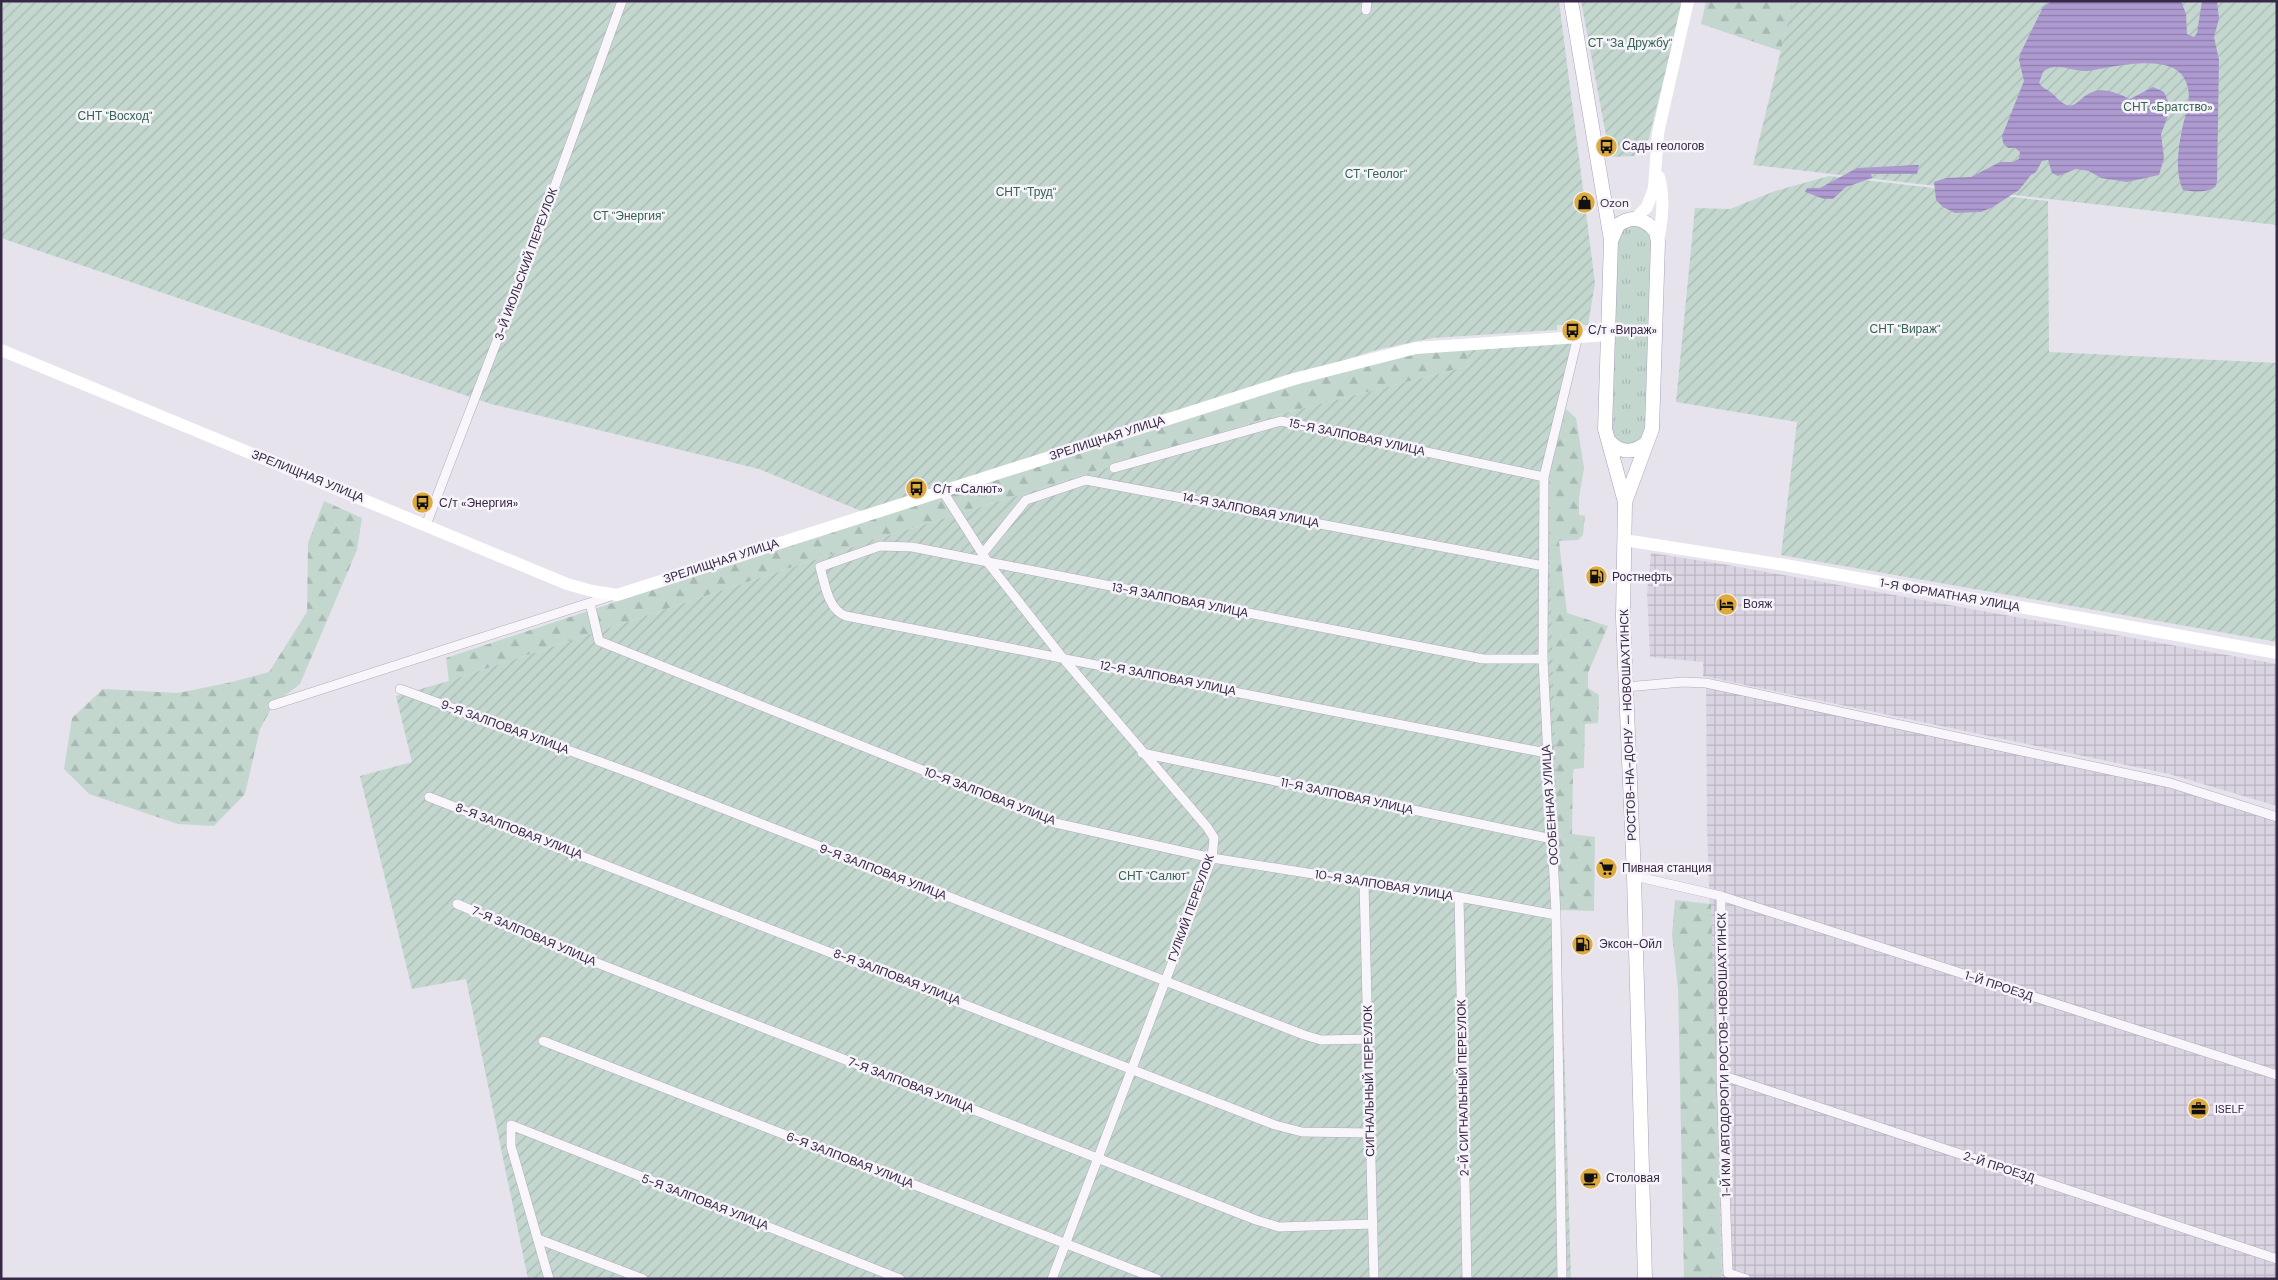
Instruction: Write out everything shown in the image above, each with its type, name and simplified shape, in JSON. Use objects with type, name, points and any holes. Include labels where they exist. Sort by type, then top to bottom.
[{"type":"main road","points":[[1570,1],[1605,196],[1611,241],[1604,429],[1625,502]]},
{"type":"main road","points":[[1605,196],[1616,209],[1632,219],[1651,225],[1656,232],[1658,242],[1652,429],[1625,502]]},
{"type":"main road","points":[[1611,241],[1615,229],[1623,222],[1632,219]]},
{"type":"main road","points":[[1608,440],[1623,451],[1634,451],[1646,444]]},
{"type":"main road","name":"РОСТОВ-НА-ДОНУ — НОВОШАХТИНСК","points":[[1625,502],[1623,617],[1634,876],[1645,1279]]},
{"type":"street","name":"3-Й ИЮЛЬСКИЙ ПЕРЕУЛОК","points":[[426,525],[528,263],[622,1]]},
{"type":"street","points":[[1632,219],[1651,199],[1658,133],[1688,1]]},
{"type":"street","points":[[1655,163],[1662,189],[1662,220],[1658,242]]},
{"type":"street","name":"ЗРЕЛИЩНАЯ УЛИЦА","points":[[273,705],[1294,379],[1416,348],[1608,335]]},
{"type":"street","name":"ОСОБЕННАЯ УЛИЦА","points":[[1562,1279],[1556,915],[1546,753],[1543,659],[1544,477],[1578,336]]},
{"type":"street","name":"ЗРЕЛИЩНАЯ УЛИЦА","points":[[1,350],[567,584],[592,592],[617,595]]},
{"type":"street","name":"15-Я ЗАЛПОВАЯ УЛИЦА","points":[[1114,468],[1281,421],[1544,477]]},
{"type":"street","name":"14-Я ЗАЛПОВАЯ УЛИЦА","points":[[984,552],[1026,500],[1086,480],[1544,566]]},
{"type":"street","name":"ГУЛКИЙ ПЕРЕУЛОК","points":[[942,490],[984,552],[989,564],[1062,657],[1141,753],[1207,827],[1214,838],[1212,858],[1052,1279]]},
{"type":"street","name":"1-Я ФОРМАТНАЯ УЛИЦА","points":[[1624,540],[1785,565],[2277,653]]},
{"type":"street","name":"13-Я ЗАЛПОВАЯ УЛИЦА","points":[[820,567],[880,546],[912,547],[989,564],[1484,659],[1543,659]]},
{"type":"street","name":"12-Я ЗАЛПОВАЯ УЛИЦА","points":[[820,567],[833,606],[838,613],[1546,753]]},
{"type":"street","name":"10-Я ЗАЛПОВАЯ УЛИЦА","points":[[590,603],[599,641],[1055,823],[1212,858],[1459,897],[1556,915]]},
{"type":"street","points":[[1626,687],[1683,682],[1706,683],[2170,783],[2277,817]]},
{"type":"street","name":"9-Я ЗАЛПОВАЯ УЛИЦА","points":[[400,689],[638,776],[1164,981],[1321,1040],[1368,1039]]},
{"type":"street","name":"11-Я ЗАЛПОВАЯ УЛИЦА","points":[[1141,753],[1552,839]]},
{"type":"street","name":"8-Я ЗАЛПОВАЯ УЛИЦА","points":[[429,797],[1132,1068],[1274,1125],[1302,1132],[1370,1133]]},
{"type":"street","name":"1-Й КМ АВТОДОРОГИ РОСТОВ-НОВОШАХТИНСК","points":[[1634,876],[1721,896],[1721,1075],[1728,1273],[1746,1279]]},
{"type":"street","name":"СИГНАЛЬНЫЙ ПЕРЕУЛОК","points":[[1364,883],[1374,1279]]},
{"type":"street","name":"1-Й ПРОЕЗД","points":[[1721,896],[2277,1075]]},
{"type":"street","name":"2-Й СИГНАЛЬНЫЙ ПЕРЕУЛОК","points":[[1459,897],[1467,1279]]},
{"type":"street","name":"7-Я ЗАЛПОВАЯ УЛИЦА","points":[[457,904],[574,954],[1098,1158],[1279,1226],[1373,1224]]},
{"type":"street","name":"6-Я ЗАЛПОВАЯ УЛИЦА","points":[[543,1041],[1157,1279]]},
{"type":"street","name":"2-Й ПРОЕЗД","points":[[1721,1075],[2277,1259]]},
{"type":"street","name":"5-Я ЗАЛПОВАЯ УЛИЦА","points":[[538,1239],[511,1146],[511,1126],[900,1279]]},
{"type":"street","points":[[538,1239],[549,1279]]},
{"type":"street","points":[[538,1239],[642,1279]]},
{"type":"shaded area","points":[[2052,1],[2181,1],[2186,14],[2187,34],[2194,37],[2197,33],[2202,1],[2217,1],[2219,19],[2214,37],[2219,60],[2217,182],[2215,187],[2204,191],[2183,190],[2180,183],[2178,152],[2189,94],[2186,82],[2179,72],[2169,66],[2141,63],[2087,71],[2053,67],[2043,72],[2039,83],[2067,105],[2076,104],[2089,93],[2096,91],[2110,91],[2130,99],[2153,87],[2164,92],[2171,108],[2161,134],[2164,158],[2159,175],[2127,182],[2101,178],[2089,171],[2076,169],[2058,176],[2052,173],[2048,160],[2042,161],[2036,172],[2031,175],[2019,190],[1993,207],[1981,212],[1955,213],[1943,207],[1936,200],[1934,182],[1946,178],[1971,177],[2000,162],[2013,162],[2019,159],[2020,152],[2015,148],[2008,148],[2003,143],[2002,136],[2024,81],[2019,60],[2020,54],[2043,7]]},
{"type":"shaded area","points":[[1919,165],[1917,174],[1871,174],[1872,178],[1846,187],[1833,199],[1824,199],[1805,192],[1807,188],[1820,188],[1857,168]]},
{"type":"shaded area","points":[[1651,553],[1722,564],[2277,664],[2277,806],[2169,774],[1703,676],[1703,662],[1650,657],[1647,592]]},
{"type":"shaded area","points":[[1706,685],[2181,790],[2277,820],[2277,1279],[1722,1279],[1707,827]]},
{"type":"green space","points":[[1,1],[1559,1],[1595,283],[1588,325],[1557,325],[1557,330],[1432,338],[1376,350],[1083,445],[861,511],[759,469],[491,404],[1,238]]},
{"type":"green space","name":"СТ \"За Дружбу\"","points":[[1581,1],[1683,1],[1649,138],[1635,156],[1610,157]]},
{"type":"green space","points":[[1706,1],[1793,1],[1781,51],[1701,24]]},
{"type":"green space","name":"СНТ «Братство»","points":[[1793,1],[2277,1],[2277,225],[1753,165]]},
{"type":"green space","name":"СНТ \"Вираж\"","points":[[1829,176],[2048,201],[2049,352],[2277,363],[2277,642],[1781,555],[1797,422],[1676,402],[1695,208],[1730,209],[1775,191]]},
{"type":"green space","points":[[1637,225],[1649,233],[1652,240],[1646,429],[1637,442],[1622,445],[1611,433],[1617,240],[1625,227]]},
{"type":"green space","name":"СНТ \"Салют\"","points":[[1579,340],[1547,474],[1571,1279],[528,1279],[466,979],[412,989],[360,776],[412,762],[396,696],[449,681],[871,541],[1277,415],[1469,366],[1467,345]]},
{"type":"green space","points":[[1467,345],[1469,366],[1277,415],[871,541],[449,681],[446,658],[869,518],[1274,391],[1430,349]]},
{"type":"green space","points":[[1566,409],[1576,418],[1584,468],[1579,498],[1579,515],[1585,516],[1583,535],[1578,540],[1559,541],[1567,613],[1608,626],[1588,673],[1588,688],[1599,695],[1598,723],[1585,724],[1584,768],[1574,769],[1573,773],[1572,834],[1595,837],[1594,911],[1559,910],[1547,477],[1558,428]]},
{"type":"green space","points":[[324,501],[362,518],[357,550],[300,684],[273,705],[260,729],[245,794],[214,826],[178,824],[89,794],[64,769],[72,718],[103,689],[178,693],[269,672],[307,612],[308,543]]},
{"type":"green space","points":[[1675,900],[1711,904],[1722,1279],[1684,1279],[1678,989],[1672,935]]},
{"type":"place","name":"Сады геологов","points":[[1606,146]]},
{"type":"place","name":"Ozon","points":[[1584,203]]},
{"type":"place","name":"С/т «Вираж»","points":[[1572,330]]},
{"type":"place","name":"С/т «Салют»","points":[[917,489]]},
{"type":"place","name":"С/т «Энергия»","points":[[423,503]]},
{"type":"place","name":"Ростнефть","points":[[1596,577]]},
{"type":"place","name":"Вояж","points":[[1727,604]]},
{"type":"place","name":"Пивная станция","points":[[1606,868]]},
{"type":"place","name":"Эксон-Ойл","points":[[1583,944]]},
{"type":"place","name":"ISELF","points":[[2199,1109]]},
{"type":"place","name":"Столовая","points":[[1590,1178]]},
{"type":"park label","name":"СНТ \"Восход\"","points":[[115,116]]},
{"type":"park label","name":"СТ \"Геолог\"","points":[[1376,174]]},
{"type":"park label","name":"СНТ \"Труд\"","points":[[1026,192]]},
{"type":"park label","name":"СТ \"Энергия\"","points":[[629,216]]}]
